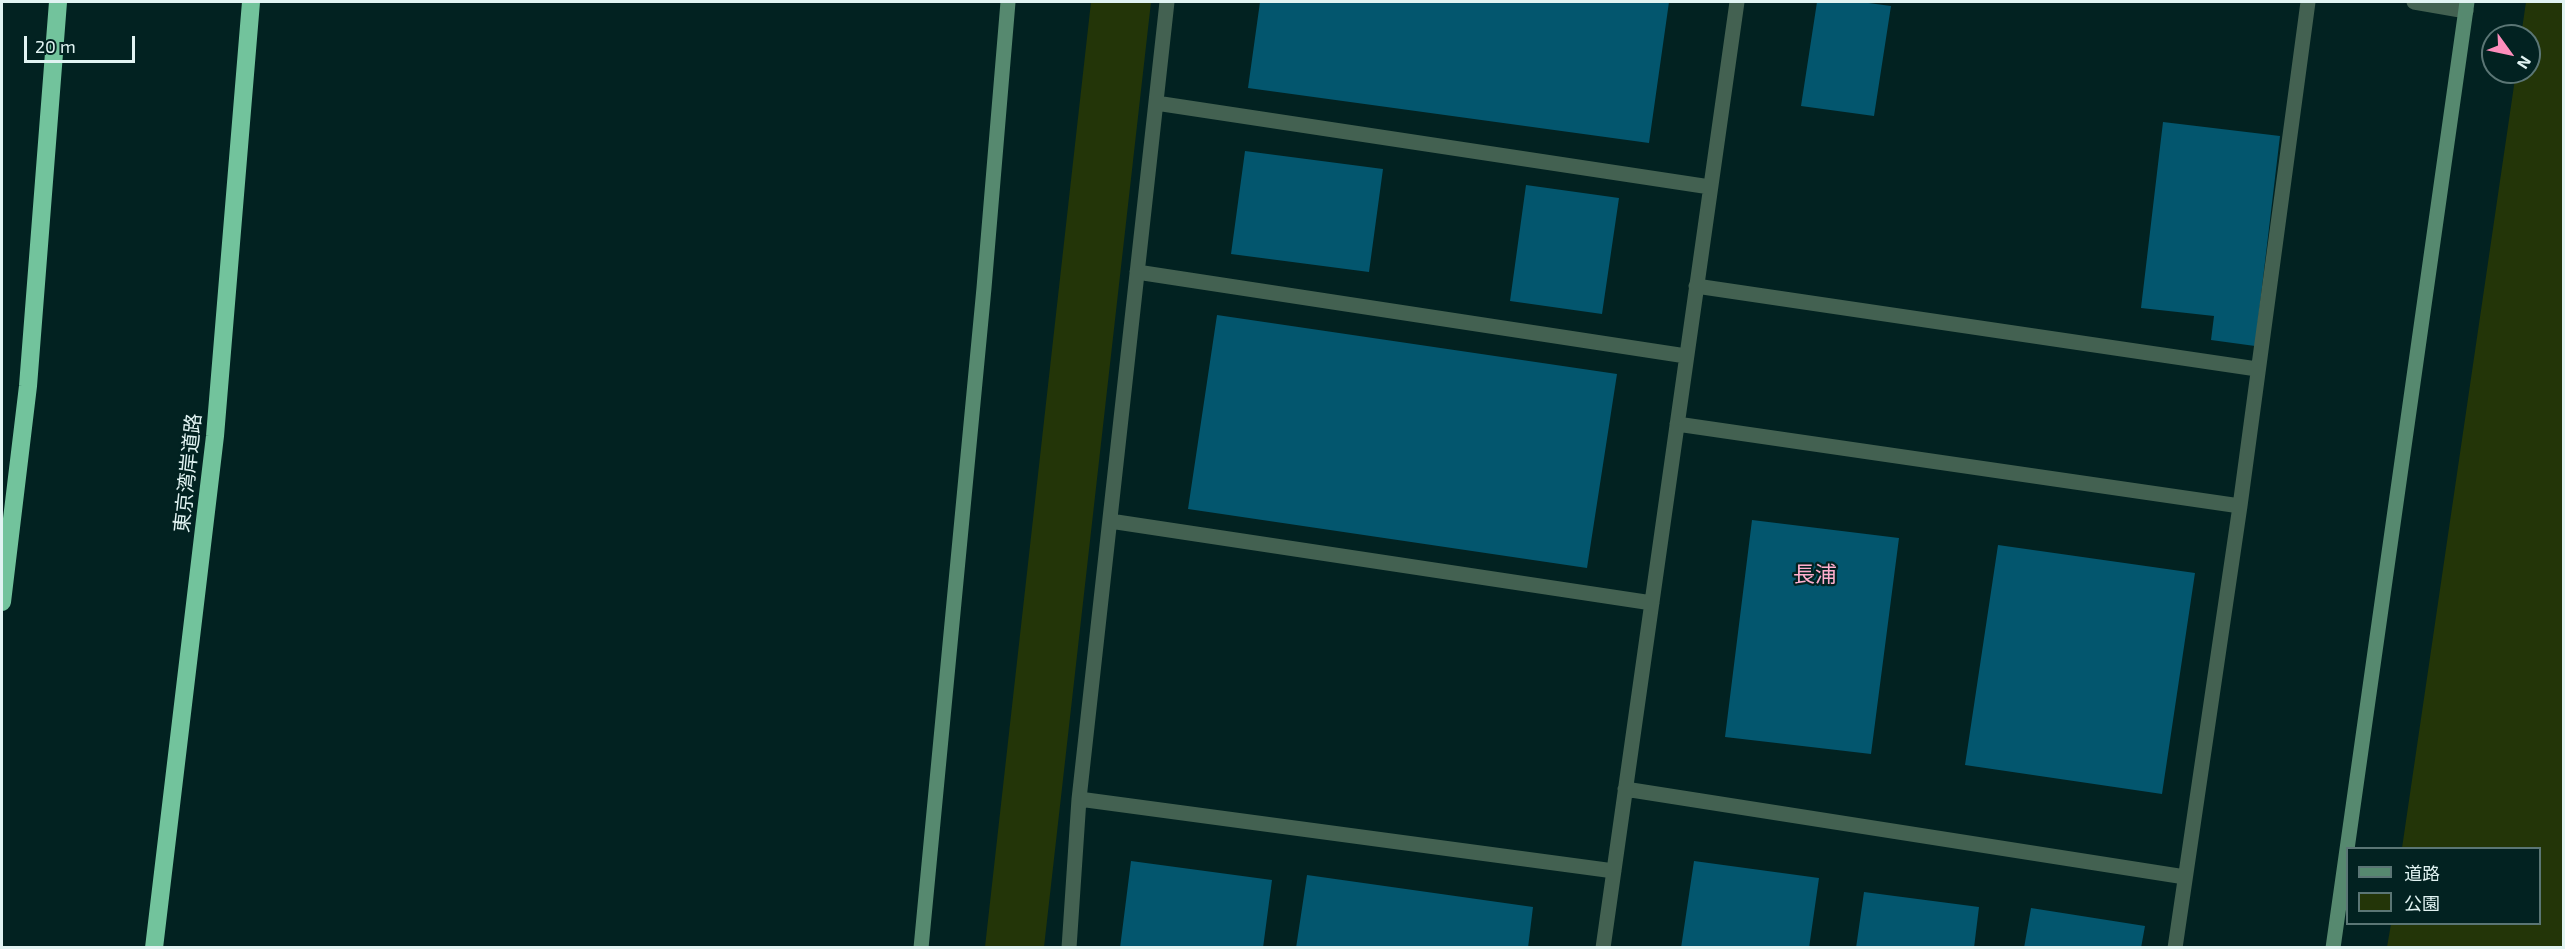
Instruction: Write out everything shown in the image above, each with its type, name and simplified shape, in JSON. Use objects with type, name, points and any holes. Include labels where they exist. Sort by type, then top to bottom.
[{"type":"highway","points":[[2,602],[28,386],[58,2]]},
{"type":"highway","name":"東京湾岸道路","points":[[154,948],[216,436],[251,2]]},
{"type":"street","points":[[921,948],[984,288],[1008,2]]},
{"type":"street","points":[[2347,847],[2467,6]]},
{"type":"street","points":[[2333,948],[2346,857]]},
{"type":"lane","points":[[1069,948],[1079,799],[1167,2]]},
{"type":"lane","points":[[1603,948],[1737,2]]},
{"type":"lane","points":[[2175,948],[2240,507],[2308,2]]},
{"type":"lane","points":[[2414,2],[2467,6]]},
{"type":"lane","points":[[1156,103],[1710,187]]},
{"type":"lane","points":[[1137,272],[1686,357]]},
{"type":"lane","points":[[1696,286],[2257,369]]},
{"type":"lane","points":[[1677,424],[2240,507]]},
{"type":"lane","points":[[1110,522],[1652,603]]},
{"type":"lane","points":[[1625,789],[2185,877]]},
{"type":"lane","points":[[1079,799],[1614,871]]},
{"type":"green space","points":[[1091,2],[1151,2],[1044,947],[985,947]]},
{"type":"green space","points":[[2526,2],[2564,2],[2563,947],[2387,947],[2391,925],[2541,925],[2541,847],[2402,847],[2514,84],[2541,84],[2541,24],[2523,24]]},
{"type":"building","points":[[1260,2],[1669,2],[1649,143],[1248,88]]},
{"type":"building","points":[[1817,2],[1861,2],[1891,6],[1874,116],[1801,106]]},
{"type":"building","points":[[2163,122],[2280,136],[2255,346],[2211,340],[2214,316],[2141,308]]},
{"type":"building","points":[[1245,151],[1383,169],[1369,272],[1231,254]]},
{"type":"building","points":[[1526,185],[1619,198],[1602,314],[1510,301]]},
{"type":"building","points":[[1217,315],[1617,374],[1587,568],[1188,509]]},
{"type":"building","points":[[1752,520],[1899,538],[1871,754],[1725,737]]},
{"type":"building","points":[[1998,545],[2195,573],[2162,794],[1965,765]]},
{"type":"building","points":[[1131,861],[1272,880],[1263,948],[1120,948]]},
{"type":"building","points":[[1694,861],[1819,878],[1809,948],[1681,948]]},
{"type":"building","points":[[1307,875],[1533,907],[1528,948],[1296,948]]},
{"type":"building","points":[[1864,892],[1979,907],[1974,948],[1856,948]]},
{"type":"building","points":[[2031,908],[2145,926],[2141,948],[2024,948]]},
{"type":"district","name":"長浦","points":[[1815,575]]}]
